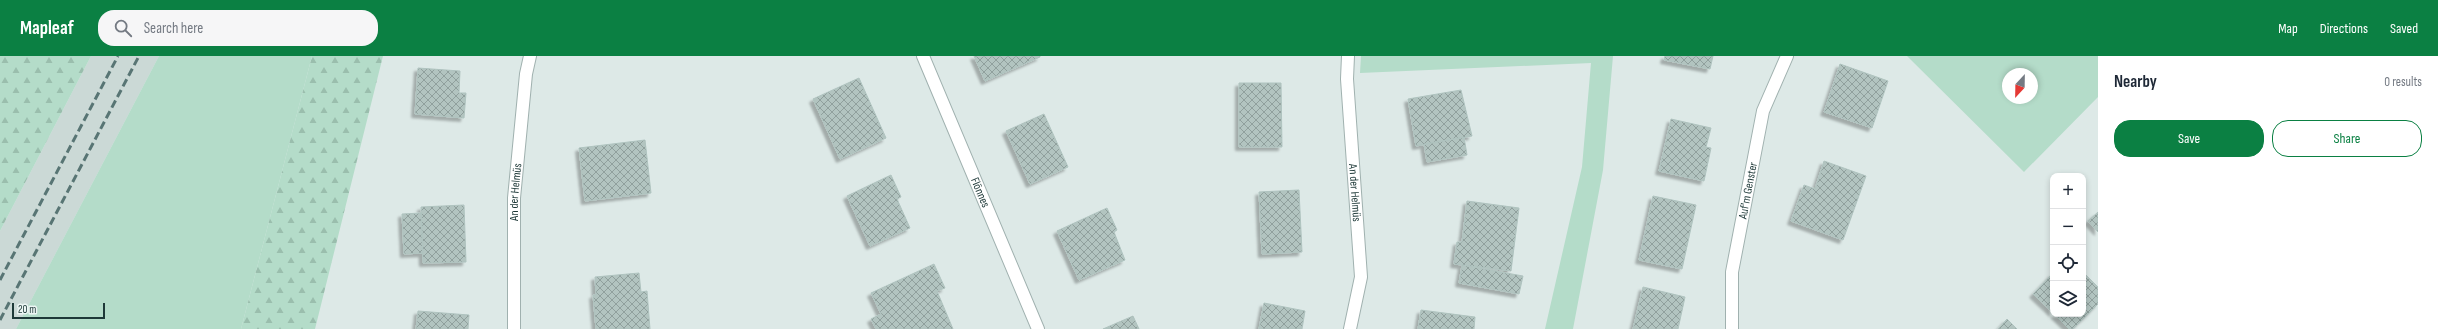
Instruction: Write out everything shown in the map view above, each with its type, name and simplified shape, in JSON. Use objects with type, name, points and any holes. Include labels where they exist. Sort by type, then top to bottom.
[{"type":"street","name":"An der Helmüs","points":[[514,329],[514,198],[526,74],[530,56]]},
{"type":"street","name":"Flönnes","points":[[923,56],[1038,329]]},
{"type":"street","name":"An der Helmüs","points":[[1348,56],[1347,79],[1362,277],[1350,329]]},
{"type":"street","name":"Auf'm Genster","points":[[1732,329],[1732,272],[1763,111],[1787,56]]},
{"type":"shaded area","points":[[91,56],[159,56],[16,329],[0,329],[0,231]]},
{"type":"green space","points":[[0,56],[91,56],[0,231]]},
{"type":"green space","points":[[159,56],[312,56],[241,329],[16,329]]},
{"type":"green space","points":[[312,56],[383,56],[315,329],[241,329]]},
{"type":"green space","points":[[1361,56],[1613,56],[1603,170],[1573,329],[1545,329],[1582,167],[1591,63],[1360,73]]},
{"type":"green space","points":[[1907,56],[2098,56],[2098,97],[2024,172]]},
{"type":"building","points":[[974,56],[1040,56],[1040,57],[985,81]]},
{"type":"building","points":[[1665,56],[1713,56],[1710,69],[1664,60]]},
{"type":"building","points":[[1840,64],[1888,81],[1872,128],[1824,112]]},
{"type":"building","points":[[418,68],[460,71],[459,93],[466,93],[464,118],[415,114]]},
{"type":"building","points":[[859,78],[886,138],[840,159],[813,99]]},
{"type":"building","points":[[1239,83],[1281,83],[1282,147],[1239,147]]},
{"type":"building","points":[[1461,90],[1472,136],[1416,146],[1408,99]]},
{"type":"building","points":[[1044,114],[1068,167],[1030,184],[1006,131]]},
{"type":"building","points":[[1671,119],[1711,128],[1706,147],[1711,148],[1704,181],[1659,171]]},
{"type":"building","points":[[1464,137],[1467,155],[1427,162],[1424,144]]},
{"type":"building","points":[[645,140],[651,193],[585,201],[579,148]]},
{"type":"building","points":[[1824,161],[1866,176],[1843,240],[1791,221],[1804,185],[1815,189]]},
{"type":"building","points":[[891,175],[901,197],[897,199],[910,228],[870,246],[847,196]]},
{"type":"building","points":[[1299,190],[1302,252],[1262,254],[1259,192]]},
{"type":"building","points":[[1653,196],[1696,205],[1682,269],[1639,260]]},
{"type":"building","points":[[1467,201],[1519,208],[1511,271],[1454,264],[1457,242],[1462,242]]},
{"type":"building","points":[[464,205],[466,262],[423,263],[421,207]]},
{"type":"building","points":[[1107,208],[1117,230],[1114,232],[1125,260],[1079,280],[1057,231]]},
{"type":"building","points":[[2098,212],[2098,232],[2088,221]]},
{"type":"building","points":[[421,213],[423,253],[404,254],[402,214]]},
{"type":"building","points":[[934,264],[945,288],[937,291],[953,329],[876,329],[871,319],[881,314],[871,293]]},
{"type":"building","points":[[1462,265],[1523,276],[1519,294],[1459,283]]},
{"type":"building","points":[[639,273],[641,292],[647,291],[650,329],[596,329],[593,295],[596,295],[595,277]]},
{"type":"building","points":[[2086,275],[2098,287],[2098,304],[2086,316]]},
{"type":"building","points":[[2050,276],[2050,310],[2033,294]]},
{"type":"building","points":[[1643,287],[1685,297],[1678,329],[1633,329]]},
{"type":"building","points":[[1264,303],[1305,311],[1302,329],[1259,329]]},
{"type":"building","points":[[1421,310],[1475,317],[1474,329],[1418,329]]},
{"type":"building","points":[[418,311],[469,315],[468,329],[416,329]]},
{"type":"building","points":[[1133,316],[1139,329],[1103,329]]},
{"type":"building","points":[[2057,317],[2085,317],[2073,329],[2069,329]]},
{"type":"building","points":[[2007,319],[2017,329],[1998,329]]},
{"type":"railway","points":[[0,280],[118,56]]},
{"type":"railway","points":[[0,320],[139,56]]}]
